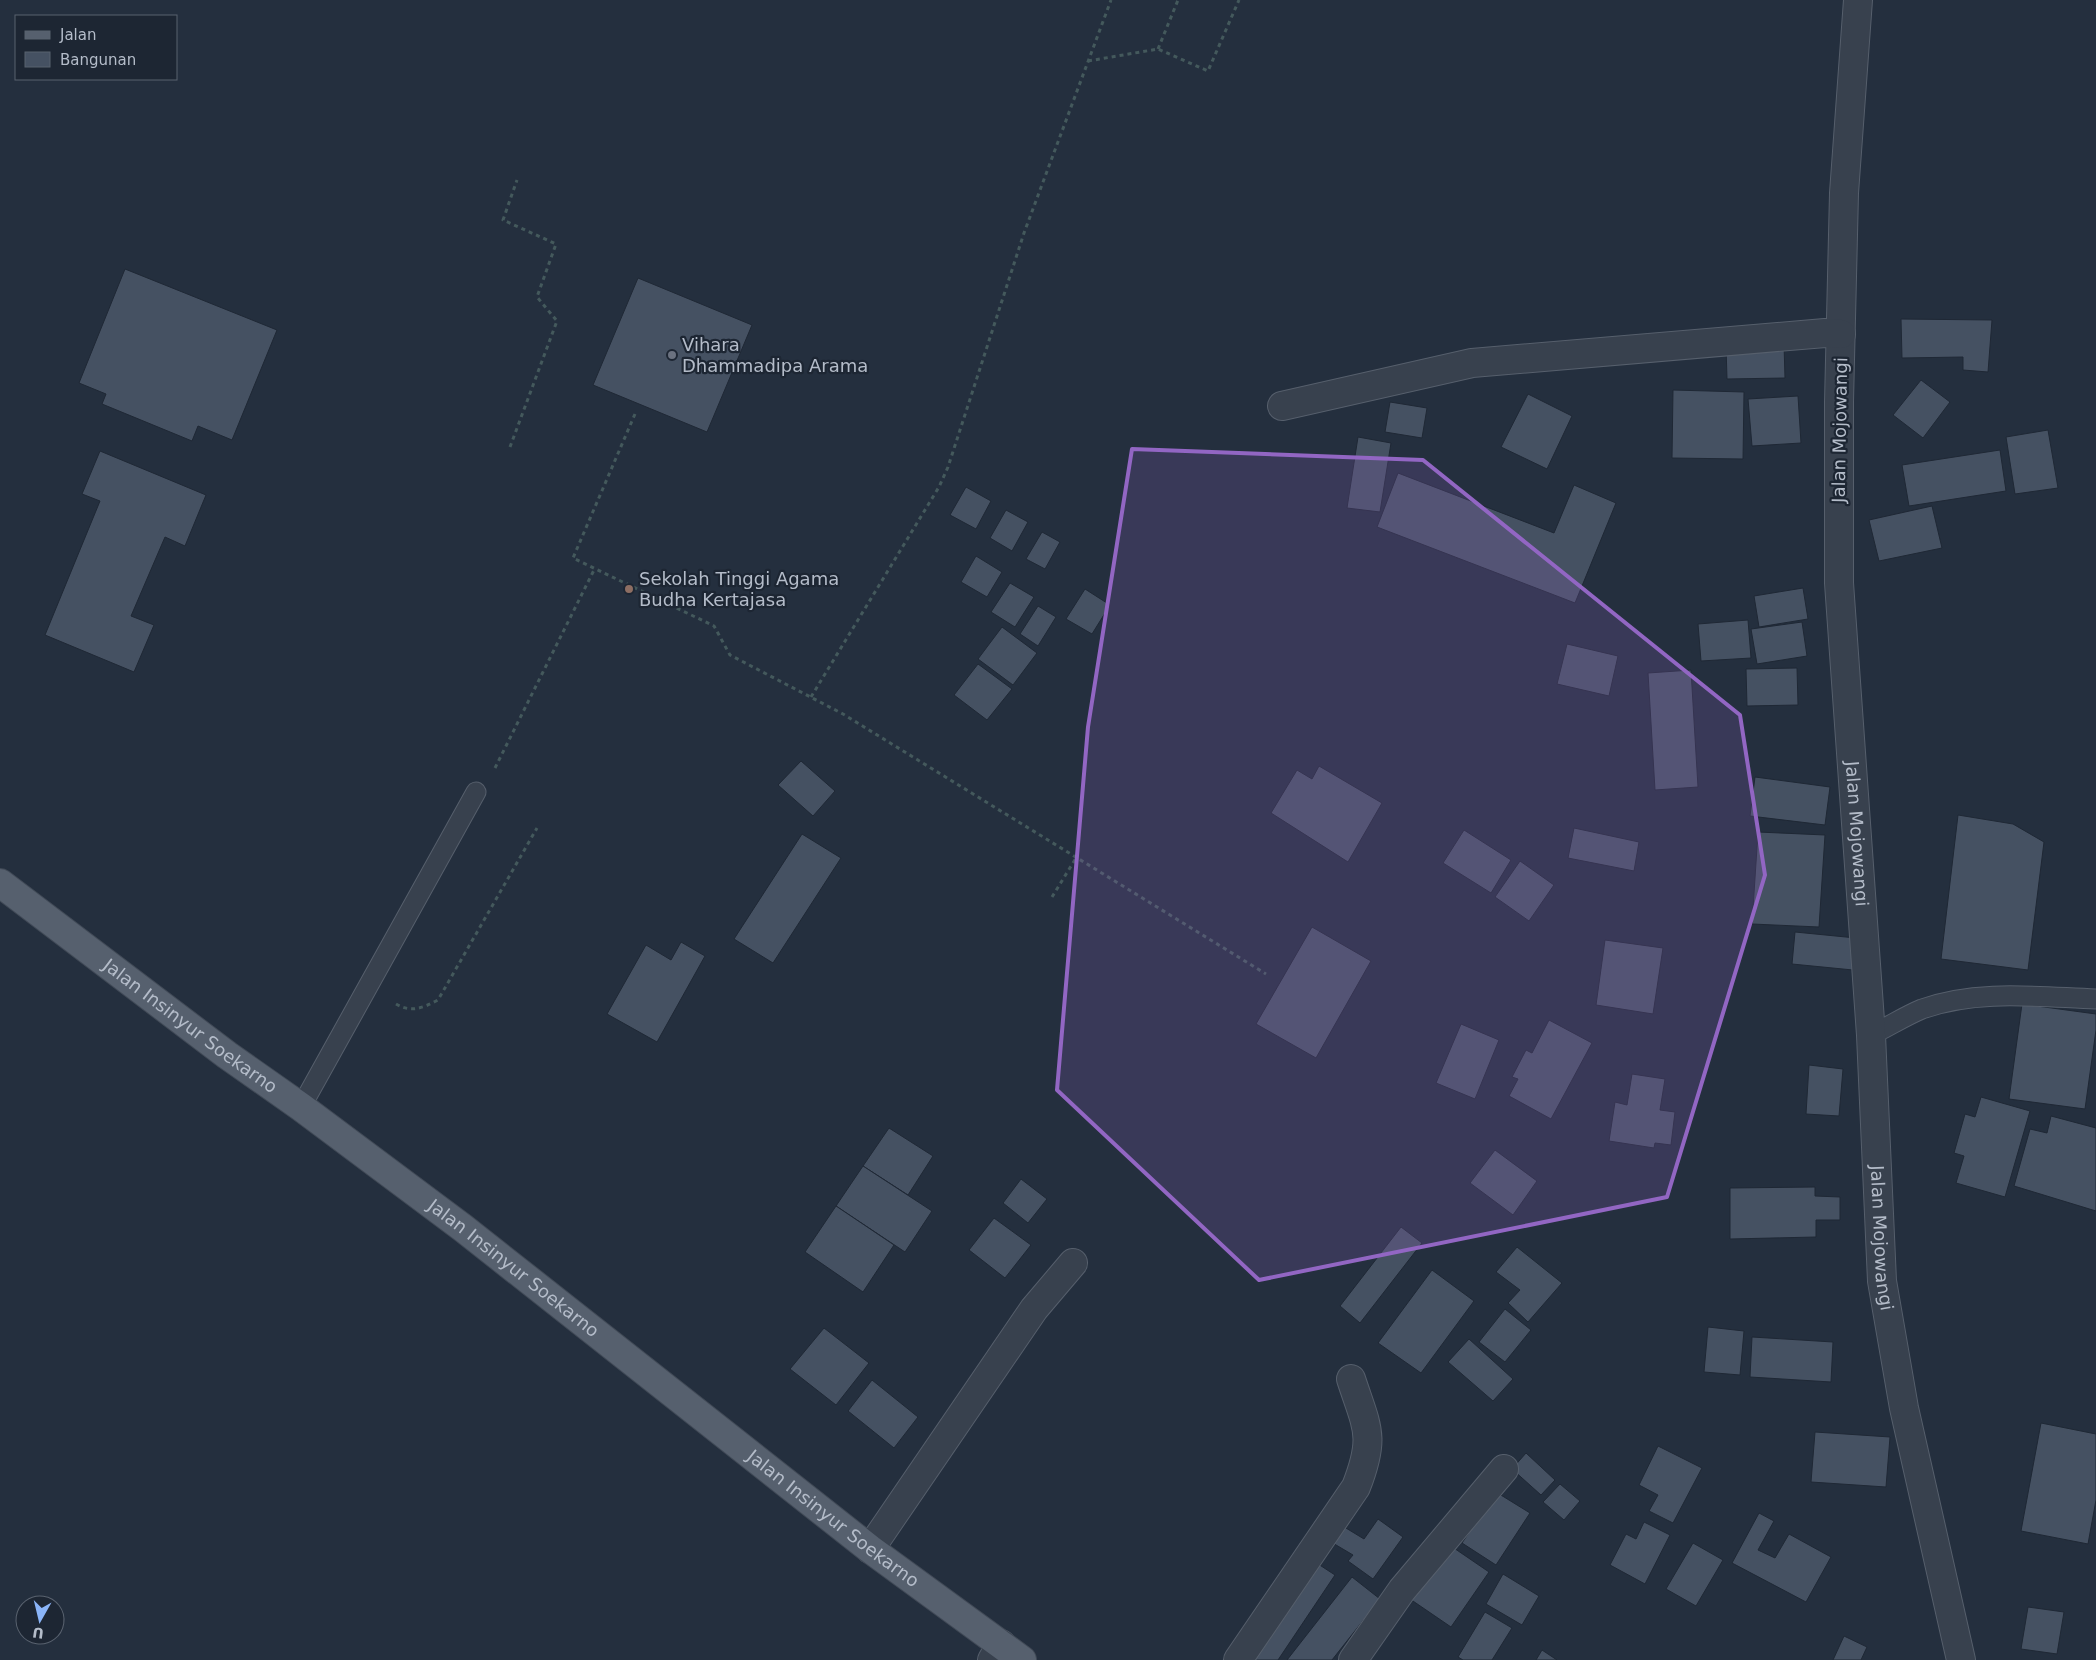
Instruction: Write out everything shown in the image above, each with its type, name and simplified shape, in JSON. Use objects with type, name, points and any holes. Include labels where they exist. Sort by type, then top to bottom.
[{"type":"main road","name":"Jalan Insinyur Soekarno","points":[[0,883],[227,1055],[301,1107],[463,1228],[1005,1655]]},
{"type":"street","name":"Jalan Mojowangi","points":[[1858,0],[1844,193],[1839,583],[1871,1036],[1882,1281],[1904,1408],[1961,1660]]},
{"type":"street","points":[[1282,406],[1472,363],[1825,333],[1841,334]]},
{"type":"street","points":[[870,1549],[1034,1308],[1073,1263]]},
{"type":"street","points":[[1238,1660],[1356,1487],[1367,1459],[1369,1433],[1350,1379]]},
{"type":"street","points":[[1353,1660],[1402,1590],[1504,1469]]},
{"type":"lane","points":[[301,1107],[476,792]]},
{"type":"lane","points":[[1871,1036],[1922,1010],[1950,1002],[1990,996],[2096,999]]},
{"type":"path","points":[[811,697],[939,487],[948,467],[1024,233],[1111,0]]},
{"type":"path","points":[[1158,49],[1178,0]]},
{"type":"path","points":[[1088,62],[1158,49],[1208,71],[1239,0]]},
{"type":"path","points":[[510,447],[557,321],[537,298],[556,244],[503,220],[517,180]]},
{"type":"path","points":[[635,414],[573,558],[714,626],[730,655],[843,714],[1266,974]]},
{"type":"path","points":[[476,792],[493,771],[596,568]]},
{"type":"path","points":[[367,987],[402,1008],[420,1010],[438,1000],[537,828]]},
{"type":"path","points":[[1052,897],[1076,858]]},
{"type":"highlighted area","points":[[1132,449],[1423,460],[1740,715],[1765,875],[1667,1197],[1259,1280],[1057,1090],[1088,727]]},
{"type":"building","points":[[125,269],[277,330],[232,440],[198,426],[192,441],[102,404],[106,394],[79,383]]},
{"type":"building","name":"Vihara Dhammadipa Arama","points":[[638,278],[752,325],[707,432],[593,385]]},
{"type":"building","points":[[1901,319],[1992,320],[1988,372],[1963,370],[1963,357],[1902,358]]},
{"type":"building","points":[[1784,344],[1785,378],[1727,379],[1726,346]]},
{"type":"building","points":[[1921,380],[1950,402],[1923,438],[1893,415]]},
{"type":"building","points":[[1673,390],[1744,392],[1743,459],[1672,458]]},
{"type":"building","points":[[1528,394],[1572,416],[1547,469],[1501,447]]},
{"type":"building","points":[[1798,396],[1801,443],[1752,446],[1748,399]]},
{"type":"building","points":[[1390,402],[1427,408],[1422,438],[1385,432]]},
{"type":"building","points":[[2048,430],[2058,488],[2015,494],[2006,437]]},
{"type":"building","points":[[1358,437],[1391,443],[1380,512],[1347,508]]},
{"type":"building","points":[[2000,450],[2006,491],[1909,506],[1902,465]]},
{"type":"building","points":[[100,451],[206,495],[185,546],[165,537],[131,616],[154,625],[134,672],[45,635],[100,501],[82,494]]},
{"type":"building","points":[[1398,473],[1554,533],[1574,485],[1616,503],[1575,603],[1377,527]]},
{"type":"building","points":[[966,487],[991,501],[976,529],[950,515]]},
{"type":"building","points":[[1932,506],[1942,548],[1879,561],[1869,520]]},
{"type":"building","points":[[1006,510],[1028,522],[1012,551],[990,538]]},
{"type":"building","points":[[1042,532],[1060,542],[1045,569],[1026,559]]},
{"type":"building","points":[[976,556],[1002,572],[987,597],[961,582]]},
{"type":"building","points":[[1010,583],[1034,597],[1015,627],[991,612]]},
{"type":"building","points":[[1803,588],[1808,619],[1759,627],[1754,596]]},
{"type":"building","points":[[1085,589],[1110,605],[1092,634],[1066,619]]},
{"type":"building","points":[[1038,606],[1056,617],[1038,646],[1020,634]]},
{"type":"building","points":[[1748,620],[1751,658],[1701,661],[1698,624]]},
{"type":"building","points":[[1802,622],[1807,656],[1757,664],[1751,629]]},
{"type":"building","points":[[1002,627],[1037,653],[1013,685],[978,659]]},
{"type":"building","points":[[1567,644],[1618,656],[1609,696],[1557,684]]},
{"type":"building","points":[[978,664],[1012,689],[987,720],[954,695]]},
{"type":"building","points":[[1797,668],[1798,705],[1747,706],[1746,669]]},
{"type":"building","points":[[1691,670],[1698,787],[1655,790],[1648,673]]},
{"type":"building","points":[[801,761],[835,791],[813,816],[778,785]]},
{"type":"building","points":[[1319,766],[1382,803],[1348,862],[1271,813],[1297,770],[1312,779]]},
{"type":"building","points":[[1755,777],[1830,787],[1825,825],[1750,816]]},
{"type":"building","points":[[1958,815],[2013,824],[2044,842],[2028,970],[1941,959]]},
{"type":"building","points":[[1574,828],[1639,842],[1634,871],[1568,858]]},
{"type":"building","points":[[1464,830],[1511,860],[1491,893],[1443,863]]},
{"type":"building","points":[[1758,832],[1825,835],[1819,927],[1752,924]]},
{"type":"building","points":[[802,834],[841,858],[773,963],[734,939]]},
{"type":"building","points":[[1520,861],[1554,885],[1529,921],[1495,897]]},
{"type":"building","points":[[1312,927],[1371,961],[1316,1058],[1256,1024]]},
{"type":"building","points":[[1795,932],[1856,938],[1853,970],[1792,964]]},
{"type":"building","points":[[1605,940],[1663,948],[1653,1014],[1596,1005]]},
{"type":"building","points":[[681,942],[705,956],[657,1042],[607,1014],[646,945],[671,960]]},
{"type":"building","points":[[2022,1004],[2096,1014],[2096,1030],[2085,1109],[2009,1099]]},
{"type":"building","points":[[1549,1020],[1592,1043],[1551,1119],[1509,1096],[1518,1079],[1512,1077],[1526,1050],[1532,1053]]},
{"type":"building","points":[[1461,1024],[1499,1040],[1475,1099],[1436,1083]]},
{"type":"building","points":[[1809,1065],[1843,1069],[1839,1116],[1806,1114]]},
{"type":"building","points":[[1632,1074],[1665,1079],[1660,1110],[1675,1112],[1671,1145],[1655,1143],[1654,1148],[1609,1141],[1615,1102],[1627,1105]]},
{"type":"building","points":[[1981,1097],[2030,1111],[2005,1197],[1956,1183],[1964,1156],[1954,1153],[1965,1114],[1975,1117]]},
{"type":"building","points":[[2051,1116],[2096,1128],[2096,1211],[2014,1186],[2030,1129],[2047,1133]]},
{"type":"building","points":[[889,1128],[933,1156],[908,1195],[863,1166]]},
{"type":"building","points":[[1495,1150],[1537,1181],[1513,1215],[1470,1183]]},
{"type":"building","points":[[863,1166],[932,1211],[905,1252],[836,1206]]},
{"type":"building","points":[[1021,1179],[1047,1199],[1028,1223],[1003,1203]]},
{"type":"building","points":[[1815,1187],[1815,1196],[1840,1197],[1840,1220],[1816,1220],[1816,1237],[1730,1239],[1730,1188]]},
{"type":"building","points":[[836,1206],[894,1245],[863,1292],[805,1252]]},
{"type":"building","points":[[994,1218],[1031,1245],[1005,1278],[969,1250]]},
{"type":"building","points":[[1401,1227],[1422,1243],[1360,1323],[1340,1306]]},
{"type":"building","points":[[1517,1247],[1562,1283],[1528,1322],[1508,1303],[1520,1290],[1496,1272]]},
{"type":"building","points":[[1432,1270],[1474,1301],[1421,1373],[1378,1343]]},
{"type":"building","points":[[1505,1309],[1531,1330],[1505,1362],[1479,1342]]},
{"type":"building","points":[[1708,1327],[1744,1331],[1740,1375],[1704,1372]]},
{"type":"building","points":[[824,1328],[869,1363],[836,1405],[790,1369]]},
{"type":"building","points":[[1752,1337],[1833,1342],[1831,1382],[1750,1377]]},
{"type":"building","points":[[1469,1339],[1513,1379],[1493,1401],[1448,1362]]},
{"type":"building","points":[[872,1380],[918,1417],[894,1448],[848,1411]]},
{"type":"building","points":[[2041,1423],[2096,1434],[2096,1500],[2088,1544],[2021,1531]]},
{"type":"building","points":[[1815,1432],[1890,1437],[1886,1487],[1811,1482]]},
{"type":"building","points":[[1658,1446],[1702,1468],[1673,1523],[1649,1511],[1658,1495],[1639,1485]]},
{"type":"building","points":[[1526,1453],[1555,1480],[1541,1495],[1512,1469]]},
{"type":"building","points":[[1560,1484],[1580,1501],[1564,1520],[1543,1502]]},
{"type":"building","points":[[1496,1492],[1530,1513],[1496,1565],[1462,1543]]},
{"type":"building","points":[[1759,1513],[1774,1521],[1758,1550],[1775,1558],[1789,1534],[1831,1557],[1806,1602],[1732,1563]]},
{"type":"building","points":[[1378,1519],[1403,1537],[1373,1579],[1348,1561],[1353,1555],[1331,1542],[1341,1525],[1364,1539]]},
{"type":"building","points":[[1644,1522],[1670,1535],[1645,1584],[1610,1565],[1626,1534],[1636,1539]]},
{"type":"building","points":[[1693,1543],[1723,1560],[1696,1606],[1666,1589]]},
{"type":"building","points":[[1448,1544],[1489,1572],[1451,1627],[1410,1599]]},
{"type":"building","points":[[1312,1560],[1335,1575],[1278,1660],[1245,1660]]},
{"type":"building","points":[[1503,1574],[1539,1596],[1522,1625],[1486,1604]]},
{"type":"building","points":[[1352,1577],[1380,1599],[1332,1660],[1287,1660]]},
{"type":"building","points":[[2028,1607],[2064,1612],[2057,1654],[2021,1649]]},
{"type":"building","points":[[1485,1612],[1512,1628],[1492,1660],[1463,1660],[1458,1657]]},
{"type":"building","points":[[1844,1636],[1867,1647],[1861,1660],[1833,1660]]},
{"type":"building","points":[[1542,1650],[1557,1660],[1536,1660]]},
{"type":"place","name":"Vihara Dhammadipa Arama","points":[[672,355]]},
{"type":"place","name":"Sekolah Tinggi Agama Budha Kertajasa","points":[[629,589]]}]
